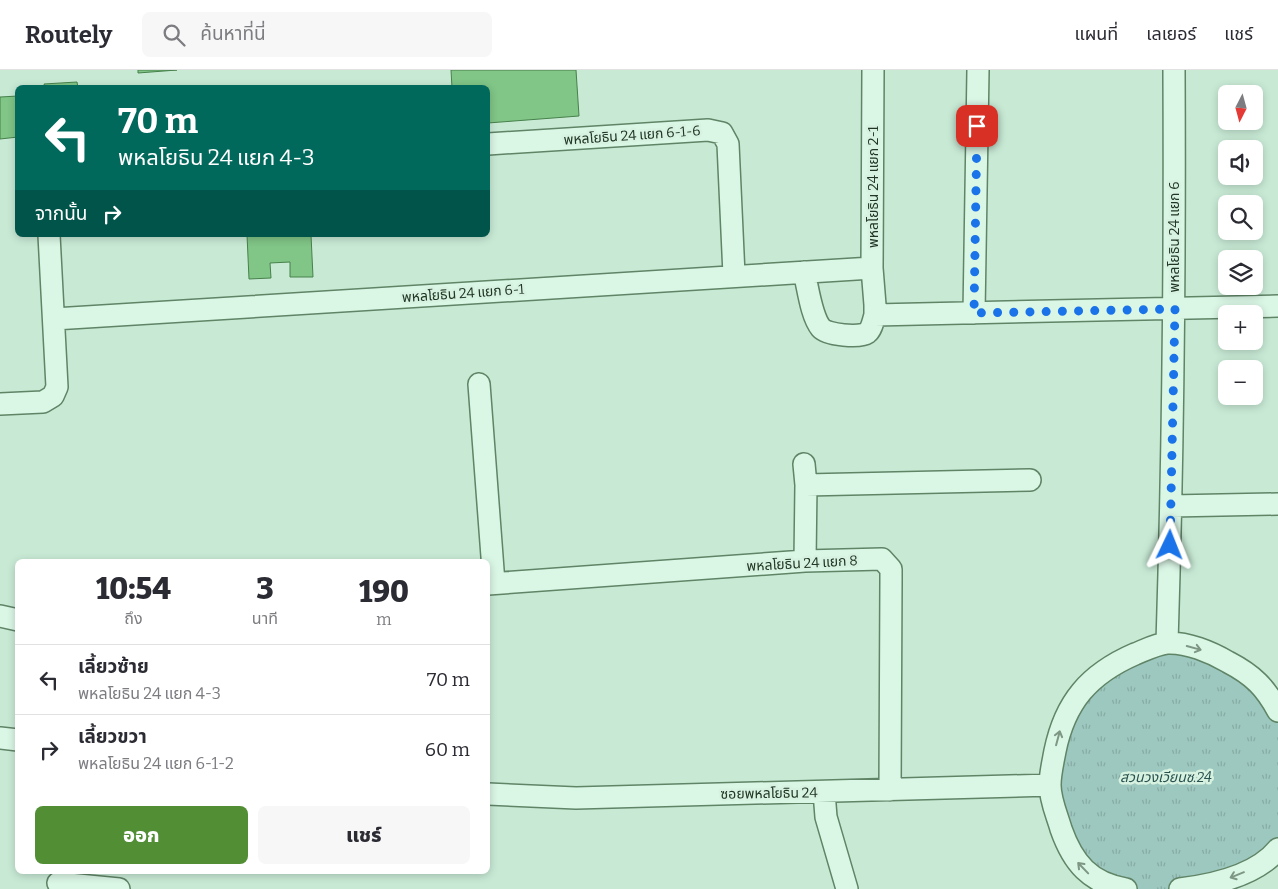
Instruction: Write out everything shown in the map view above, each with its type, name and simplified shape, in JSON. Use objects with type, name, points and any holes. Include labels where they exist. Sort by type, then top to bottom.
[{"type":"street","name":"พหลโยธิน 24 แยก 2-1","points":[[873,70],[872,268],[875,310]]},
{"type":"street","points":[[974,313],[978,70]]},
{"type":"street","name":"พหลโยธิน 24 แยก 6","points":[[1167,643],[1172,506],[1175,309],[1174,70]]},
{"type":"street","name":"พหลโยธิน 24 แยก 6-1-6","points":[[490,144],[708,130],[722,133],[728,144],[734,276]]},
{"type":"street","points":[[0,404],[43,402],[54,396],[57,387],[49,237]]},
{"type":"street","name":"พหลโยธิน 24 แยก 6-1","points":[[54,319],[872,268]]},
{"type":"street","points":[[804,272],[813,310],[822,329],[832,334],[863,335],[868,333],[872,327],[875,310],[974,313],[1278,306]]},
{"type":"street","points":[[479,384],[490,559]]},
{"type":"street","points":[[805,561],[805,475],[1030,480]]},
{"type":"street","points":[[1172,506],[1278,504]]},
{"type":"street","name":"พหลโยธิน 24 แยก 8","points":[[491,584],[805,561],[882,559],[891,569],[890,790]]},
{"type":"street","points":[[490,567],[491,584]]},
{"type":"street","points":[[0,616],[15,619]]},
{"type":"street","points":[[1126,889],[1100,882],[1085,871],[1073,856],[1056,814],[1050,785],[1053,761],[1063,720],[1072,703],[1083,690],[1100,674],[1121,660],[1167,643],[1200,649],[1240,668],[1256,680],[1269,694],[1278,711]]},
{"type":"street","points":[[0,738],[15,740]]},
{"type":"street","name":"ซอยพหลโยธิน 24","points":[[490,794],[576,798],[1050,785]]},
{"type":"street","points":[[824,792],[826,817],[847,889]]},
{"type":"street","points":[[1180,889],[1212,884],[1236,876],[1266,861],[1278,849]]},
{"type":"street","points":[[58,883],[119,889]]},
{"type":"green space","name":"สวนวงเวียนซ.24","points":[[1147,649],[1200,649],[1278,712],[1278,843],[1253,868],[1170,889],[1132,889],[1073,856],[1052,797],[1057,743],[1091,682]]},
{"type":"building","points":[[138,70],[177,70],[138,73]]},
{"type":"building","points":[[451,70],[576,70],[579,116],[490,123],[490,85],[452,85]]},
{"type":"building","points":[[77,82],[78,85],[44,85]]},
{"type":"building","points":[[15,96],[15,137],[0,139],[0,97]]},
{"type":"building","points":[[247,237],[311,237],[313,277],[290,277],[290,262],[270,263],[271,278],[249,279]]},
{"type":"route","points":[[977,126],[974,313],[1175,309],[1170,545]]}]
